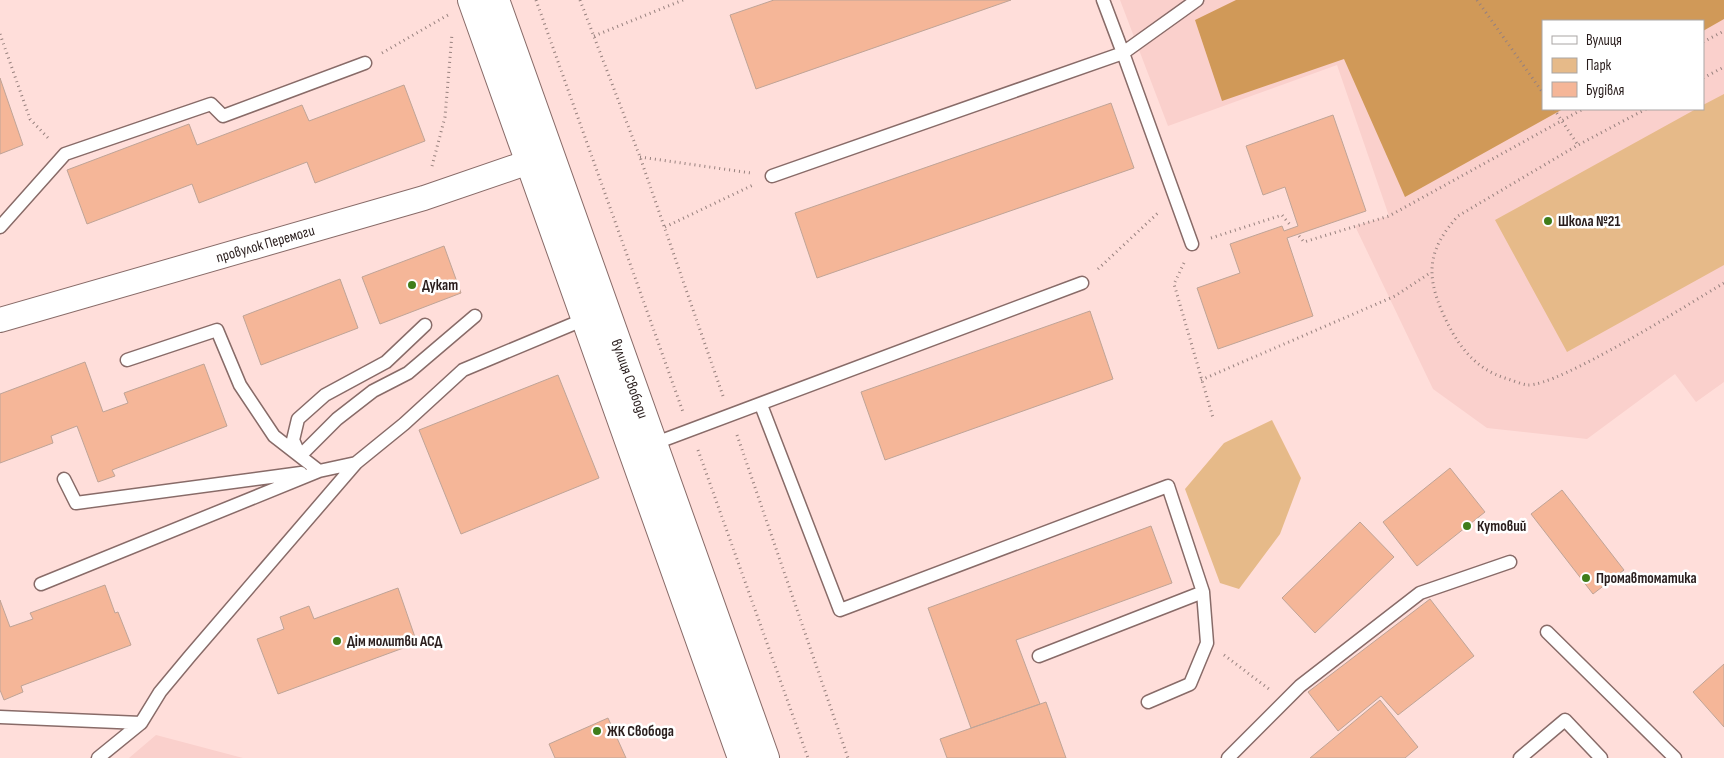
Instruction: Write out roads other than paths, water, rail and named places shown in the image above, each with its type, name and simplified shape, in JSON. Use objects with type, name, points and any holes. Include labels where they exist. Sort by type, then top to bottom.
[{"type":"main road","name":"вулиця Свободи","points":[[472,0],[742,758]]},
{"type":"main road","name":"вулиця Свободи","points":[[495,0],[765,758]]},
{"type":"street","name":"провулок Перемоги","points":[[0,320],[424,198],[529,162]]},
{"type":"lane","points":[[1103,0],[1192,244]]},
{"type":"lane","points":[[772,176],[1123,53],[1197,0]]},
{"type":"lane","points":[[0,227],[65,154],[211,104],[223,116],[365,63]]},
{"type":"lane","points":[[653,444],[1082,283]]},
{"type":"lane","points":[[300,456],[337,419],[373,391],[408,372],[474,316]]},
{"type":"lane","points":[[98,758],[141,723],[160,692],[356,463],[404,424],[463,370],[586,319]]},
{"type":"lane","points":[[300,456],[293,440],[298,418],[326,395],[386,362],[425,325]]},
{"type":"lane","points":[[127,360],[217,330],[240,384],[274,436],[318,471]]},
{"type":"lane","points":[[762,404],[840,610],[1168,486],[1203,592],[1208,643],[1190,684],[1148,702]]},
{"type":"lane","points":[[64,479],[76,502],[318,471],[356,463]]},
{"type":"lane","points":[[41,584],[318,471]]},
{"type":"lane","points":[[1228,758],[1300,686],[1420,593],[1510,562]]},
{"type":"lane","points":[[1039,656],[1203,592]]},
{"type":"lane","points":[[1547,632],[1675,758]]},
{"type":"lane","points":[[0,717],[141,723]]},
{"type":"lane","points":[[1520,758],[1565,720],[1601,758]]},
{"type":"place","name":"Школа №21","points":[[1548,221]]},
{"type":"place","name":"Дукат","points":[[412,285]]},
{"type":"place","name":"Кутовий","points":[[1467,526]]},
{"type":"place","name":"Промавтоматика","points":[[1586,578]]},
{"type":"place","name":"Дім молитви АСД","points":[[337,641]]},
{"type":"place","name":"ЖК Свобода","points":[[597,731]]}]
